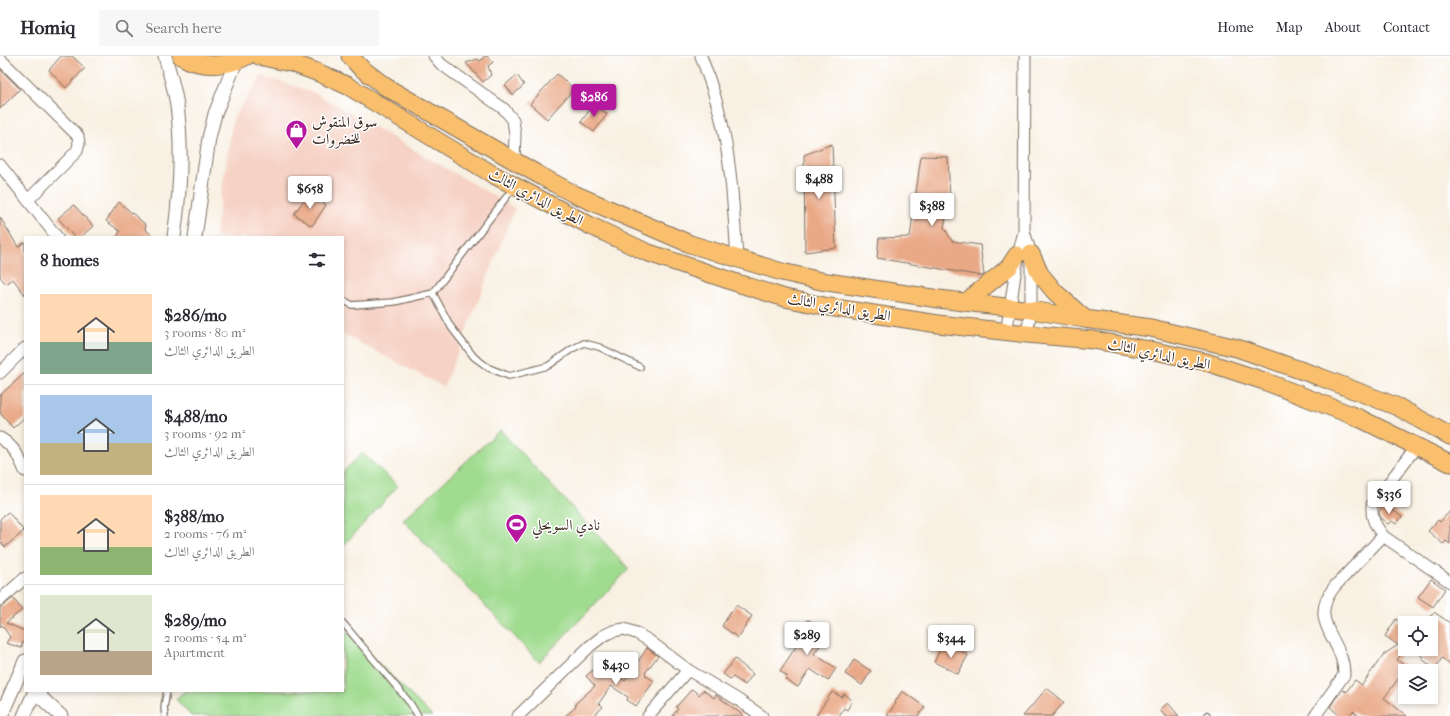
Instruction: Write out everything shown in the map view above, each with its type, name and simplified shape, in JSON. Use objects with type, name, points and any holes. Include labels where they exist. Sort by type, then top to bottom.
[{"type":"main road","points":[[182,56],[202,64],[219,64],[241,58]]},
{"type":"main road","name":"الطريق الدائري الثالث","points":[[259,56],[295,64],[348,86],[492,174],[591,226],[646,252],[785,298],[829,307],[938,324],[1093,340],[1206,362],[1264,381],[1352,415],[1450,463]]},
{"type":"main road","name":"الطريق الدائري الثالث","points":[[350,56],[362,68],[386,87],[574,194],[690,244],[782,272],[820,281],[1151,328],[1237,348],[1320,377],[1398,407],[1450,436]]},
{"type":"main road","points":[[966,302],[1009,268],[1024,254],[1055,292],[1085,319]]},
{"type":"street","points":[[165,56],[177,105],[180,135],[177,215],[174,236]]},
{"type":"street","points":[[434,56],[441,64],[504,109],[513,120],[515,135],[514,160]]},
{"type":"street","points":[[701,56],[716,100],[724,132],[731,177],[738,258]]},
{"type":"street","points":[[1025,56],[1024,254],[1031,310],[1027,334]]},
{"type":"street","points":[[195,236],[209,138],[215,114],[241,58]]},
{"type":"street","points":[[0,59],[78,136],[79,144],[77,151],[28,200]]},
{"type":"street","points":[[0,165],[56,236]]},
{"type":"street","points":[[1006,332],[1024,254]]},
{"type":"street","points":[[0,373],[24,349]]},
{"type":"street","points":[[0,438],[10,445],[20,458],[24,468]]},
{"type":"street","points":[[1416,447],[1372,505],[1372,516],[1375,525],[1383,536],[1450,582]]},
{"type":"street","points":[[1316,716],[1344,675],[1345,667],[1342,657],[1327,630],[1324,617],[1325,605],[1335,586],[1383,536]]},
{"type":"street","points":[[0,600],[24,579]]},
{"type":"street","points":[[518,716],[590,646],[603,636],[613,631],[624,629],[636,632],[688,670],[737,699],[762,716]]},
{"type":"street","points":[[648,716],[688,670]]},
{"type":"street","points":[[1,716],[24,692]]},
{"type":"street","points":[[24,716],[28,692]]},
{"type":"street","points":[[35,692],[61,716]]},
{"type":"lane","points":[[344,300],[352,304],[394,302],[433,293],[515,186]]},
{"type":"lane","points":[[433,293],[451,327],[474,357],[489,368],[509,376],[548,366],[572,348],[584,343],[599,347],[640,367]]},
{"type":"lane","points":[[344,624],[410,703],[418,716]]},
{"type":"lane","points":[[165,716],[164,707],[168,692]]},
{"type":"shaded area","points":[[262,76],[313,92],[515,208],[444,387],[344,335],[344,236],[215,236],[233,118]]},
{"type":"green space","name":"نادي السويحلي","points":[[500,430],[629,569],[539,662],[403,520]]},
{"type":"green space","points":[[362,453],[398,486],[344,545],[344,471]]},
{"type":"green space","points":[[344,629],[432,716],[191,716],[176,699],[184,692],[344,692]]},
{"type":"building","points":[[61,56],[72,56],[85,68],[66,88],[49,70]]},
{"type":"building","points":[[485,56],[493,62],[488,66],[491,75],[483,82],[466,63],[477,59],[480,61]]},
{"type":"building","points":[[0,69],[20,89],[0,109]]},
{"type":"building","points":[[557,74],[574,89],[547,119],[530,104]]},
{"type":"building","points":[[517,75],[524,85],[513,95],[505,85]]},
{"type":"building","points":[[594,104],[607,114],[594,132],[581,122]]},
{"type":"building","points":[[832,144],[836,248],[805,252],[804,155]]},
{"type":"building","points":[[921,156],[948,157],[950,199],[944,227],[952,241],[980,245],[984,275],[982,276],[877,258],[879,238],[910,237]]},
{"type":"building","points":[[309,193],[326,205],[312,226],[294,214]]},
{"type":"building","points":[[119,202],[146,225],[145,229],[153,236],[118,236],[120,231],[106,221]]},
{"type":"building","points":[[74,205],[93,226],[82,236],[73,236],[58,218]]},
{"type":"building","points":[[0,217],[18,247],[24,243],[24,294],[13,279],[6,284],[0,277]]},
{"type":"building","points":[[24,374],[24,418],[13,428],[0,413],[0,395]]},
{"type":"building","points":[[1384,504],[1402,517],[1396,524],[1392,521],[1388,524],[1381,519],[1379,512]]},
{"type":"building","points":[[1450,511],[1450,544],[1446,541],[1443,544],[1428,531],[1438,520],[1440,522]]},
{"type":"building","points":[[8,512],[24,531],[5,547],[0,541],[0,519]]},
{"type":"building","points":[[1431,579],[1445,589],[1433,607],[1418,597]]},
{"type":"building","points":[[13,598],[22,610],[6,623],[24,631],[24,640],[21,648],[6,643],[10,637],[2,625],[0,627],[0,607]]},
{"type":"building","points":[[736,605],[752,616],[738,638],[722,626]]},
{"type":"building","points":[[1434,612],[1450,623],[1450,665],[1442,658],[1438,664],[1428,664],[1422,659],[1422,656],[1438,656],[1438,616],[1431,616]]},
{"type":"building","points":[[1396,619],[1398,621],[1398,645],[1385,636]]},
{"type":"building","points":[[807,620],[826,632],[820,639],[823,641],[814,654],[836,668],[828,681],[810,669],[798,687],[785,679],[787,676],[780,671],[797,645],[792,641]]},
{"type":"building","points":[[943,644],[952,649],[953,647],[968,655],[958,674],[934,662]]},
{"type":"building","points":[[1398,645],[1398,656],[1400,656],[1397,660],[1403,664],[1398,664],[1398,679],[1384,698],[1407,716],[1359,716],[1353,711],[1349,716],[1340,716],[1330,707],[1335,699],[1343,690],[1346,692],[1355,680],[1362,685],[1383,655]]},
{"type":"building","points":[[647,648],[658,656],[645,673],[645,675],[654,681],[636,706],[627,700],[628,697],[611,686],[599,703],[603,707],[593,716],[565,716],[576,707],[575,704],[595,686],[586,676],[593,670],[599,676],[606,665],[625,681]]},
{"type":"building","points":[[735,659],[753,674],[745,685],[733,677],[730,679],[723,674]]},
{"type":"building","points":[[854,660],[871,671],[862,685],[845,674]]},
{"type":"building","points":[[1047,688],[1064,702],[1052,716],[1023,716]]},
{"type":"building","points":[[692,689],[699,695],[703,690],[714,698],[716,695],[744,716],[672,716],[678,709],[676,707]]},
{"type":"building","points":[[902,691],[925,707],[918,716],[887,716]]},
{"type":"building","points":[[832,692],[842,697],[844,694],[850,698],[851,703],[847,710],[844,708],[839,716],[816,716]]},
{"type":"building","points":[[1168,703],[1179,716],[1165,716],[1160,710]]},
{"type":"place","name":"سوق المنقوش للخضروات","points":[[297,150]]},
{"type":"place","name":"نادي السويحلي","points":[[517,544]]}]
